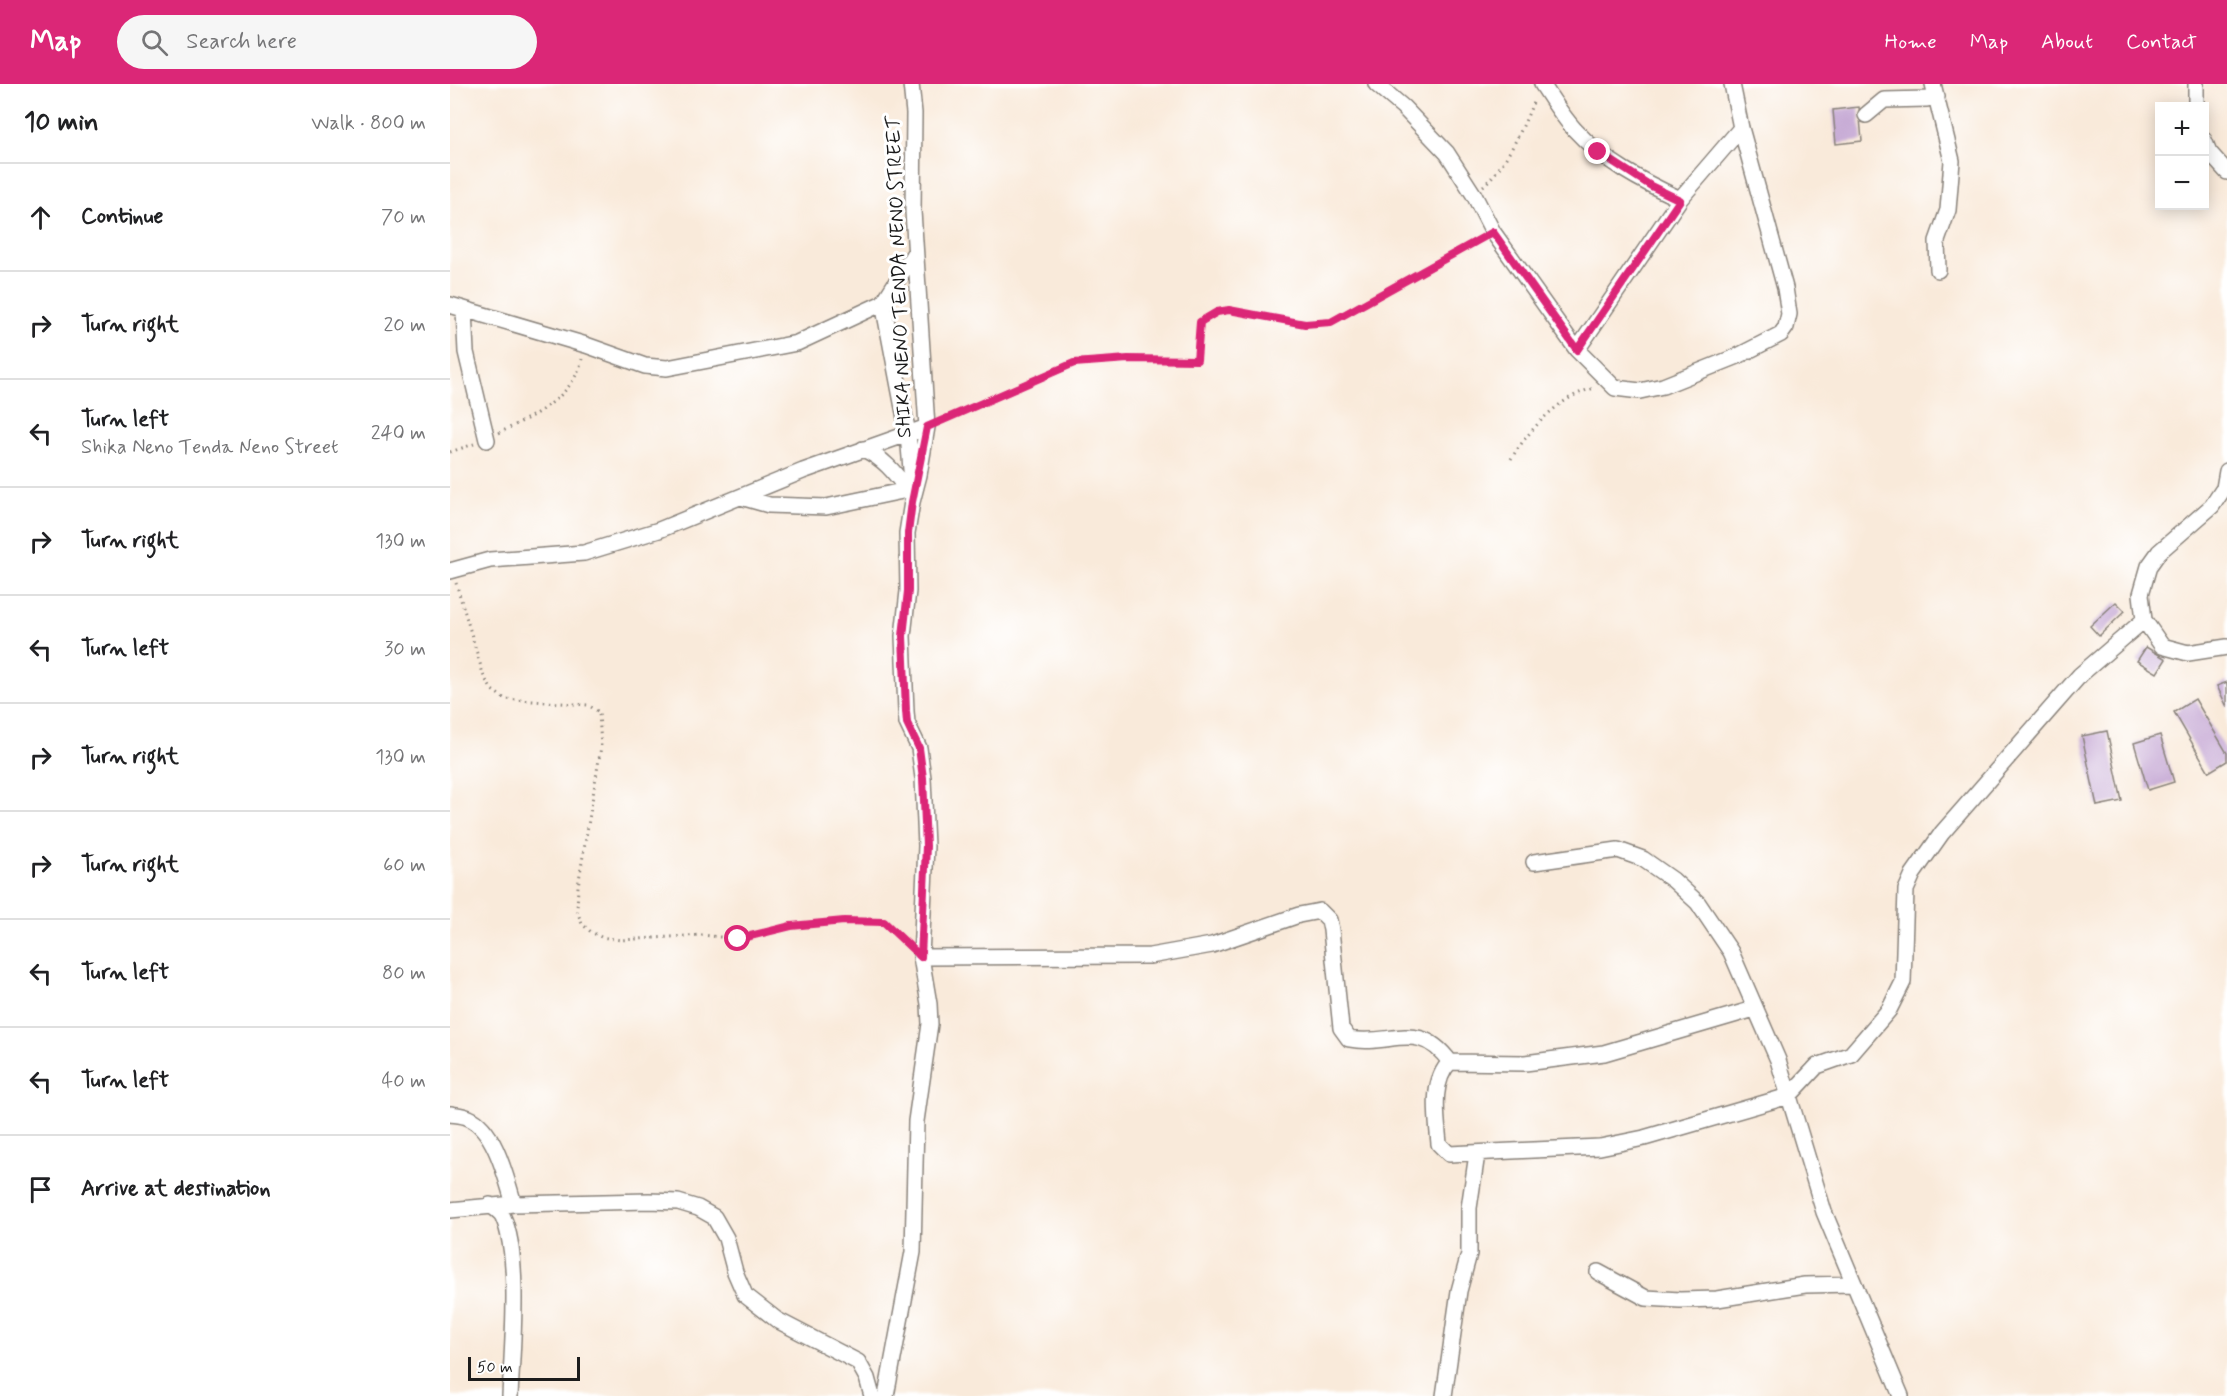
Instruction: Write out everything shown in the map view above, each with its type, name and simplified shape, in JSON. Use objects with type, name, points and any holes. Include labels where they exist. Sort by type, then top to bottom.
[{"type":"street","name":"SHIKA NENO TENDA NENO STREET","points":[[886,1395],[913,1252],[916,1121],[930,1024],[921,957],[926,846],[923,778],[919,748],[907,723],[903,636],[908,591],[910,494],[927,427],[913,211],[914,113],[911,84]]},
{"type":"street","points":[[1376,84],[1403,107],[1447,153],[1474,195],[1493,232],[1577,350],[1615,388],[1640,391],[1663,386],[1738,356],[1781,334],[1786,327],[1789,315],[1785,288],[1732,84]]},
{"type":"street","points":[[2196,84],[2196,102]]},
{"type":"street","points":[[1539,89],[1598,152],[1651,186],[1680,200]]},
{"type":"street","points":[[1866,115],[1884,100],[1927,99],[1935,90]]},
{"type":"street","points":[[1935,90],[1952,161],[1947,210],[1937,241],[1938,270]]},
{"type":"street","points":[[1577,350],[1680,200],[1742,128]]},
{"type":"street","points":[[2209,152],[2227,172]]},
{"type":"street","points":[[487,440],[457,307],[585,345],[645,366],[667,368],[797,344],[884,303],[915,252]]},
{"type":"street","points":[[884,303],[908,434],[910,494]]},
{"type":"street","points":[[451,570],[490,560],[584,553],[659,530],[863,449],[927,427]]},
{"type":"street","points":[[863,449],[879,456],[910,494]]},
{"type":"street","points":[[2227,471],[2223,488],[2212,506],[2158,552],[2149,566],[2140,594],[2144,620],[2162,646],[2188,653],[2227,647]]},
{"type":"street","points":[[741,497],[769,505],[826,507],[910,494]]},
{"type":"street","points":[[1754,1009],[1604,1053],[1525,1063],[1450,1062],[1442,1070],[1439,1080],[1436,1104],[1439,1144],[1449,1154],[1477,1154],[1600,1147],[1644,1138],[1789,1096],[1817,1066],[1851,1054],[1889,1010],[1903,982],[1906,890],[1913,874],[1942,833],[2080,675],[2144,620]]},
{"type":"street","points":[[1534,862],[1618,850],[1643,859],[1673,880],[1698,903],[1731,952],[1778,1060],[1824,1212],[1901,1396]]},
{"type":"street","points":[[921,957],[1150,956],[1212,945],[1299,915],[1320,911],[1329,920],[1341,1028],[1349,1039],[1361,1041],[1418,1037],[1433,1042],[1450,1062]]},
{"type":"street","points":[[450,1114],[470,1118],[487,1133],[501,1162],[514,1204]]},
{"type":"street","points":[[1444,1396],[1459,1291],[1469,1254],[1469,1208],[1477,1154]]},
{"type":"street","points":[[450,1210],[490,1205],[649,1201],[678,1203],[698,1208],[714,1217],[726,1238],[735,1272],[745,1295],[777,1320],[858,1362],[867,1378],[872,1396]]},
{"type":"street","points":[[490,1205],[503,1215],[511,1245],[513,1292],[510,1396]]},
{"type":"street","points":[[1598,1272],[1646,1298],[1680,1300],[1717,1299],[1805,1285],[1853,1284]]},
{"type":"path","points":[[1474,195],[1492,178],[1523,126],[1539,89]]},
{"type":"path","points":[[927,427],[1074,363],[1128,359],[1197,360],[1200,322],[1217,312],[1229,310],[1305,324],[1331,322],[1493,232]]},
{"type":"path","points":[[450,452],[487,440],[536,415],[570,387],[579,373],[585,345]]},
{"type":"path","points":[[1511,459],[1522,440],[1554,409],[1581,392],[1593,388],[1615,388]]},
{"type":"path","points":[[451,570],[484,677],[492,690],[505,699],[588,705],[599,712],[601,747],[577,910],[582,924],[591,932],[601,937],[621,940],[702,935],[738,939],[791,926],[844,921],[884,922],[921,957]]},
{"type":"building","points":[[1859,107],[1862,141],[1836,144],[1833,110]]},
{"type":"building","points":[[2116,602],[2125,611],[2099,636],[2090,626]]},
{"type":"building","points":[[2146,647],[2166,659],[2157,673],[2137,661]]},
{"type":"building","points":[[2227,682],[2227,707],[2217,686]]},
{"type":"building","points":[[2195,699],[2227,753],[2227,761],[2209,772],[2174,712]]},
{"type":"building","points":[[2107,731],[2122,801],[2097,806],[2082,736]]},
{"type":"building","points":[[2160,735],[2174,782],[2148,790],[2134,743]]},
{"type":"route","points":[[738,939],[791,926],[844,921],[884,922],[921,957],[926,846],[923,778],[919,748],[907,723],[903,636],[908,591],[909,517],[927,427],[1074,363],[1128,359],[1197,360],[1200,322],[1217,312],[1229,310],[1305,324],[1331,322],[1493,232],[1577,350],[1680,200],[1651,186],[1598,152]]}]
